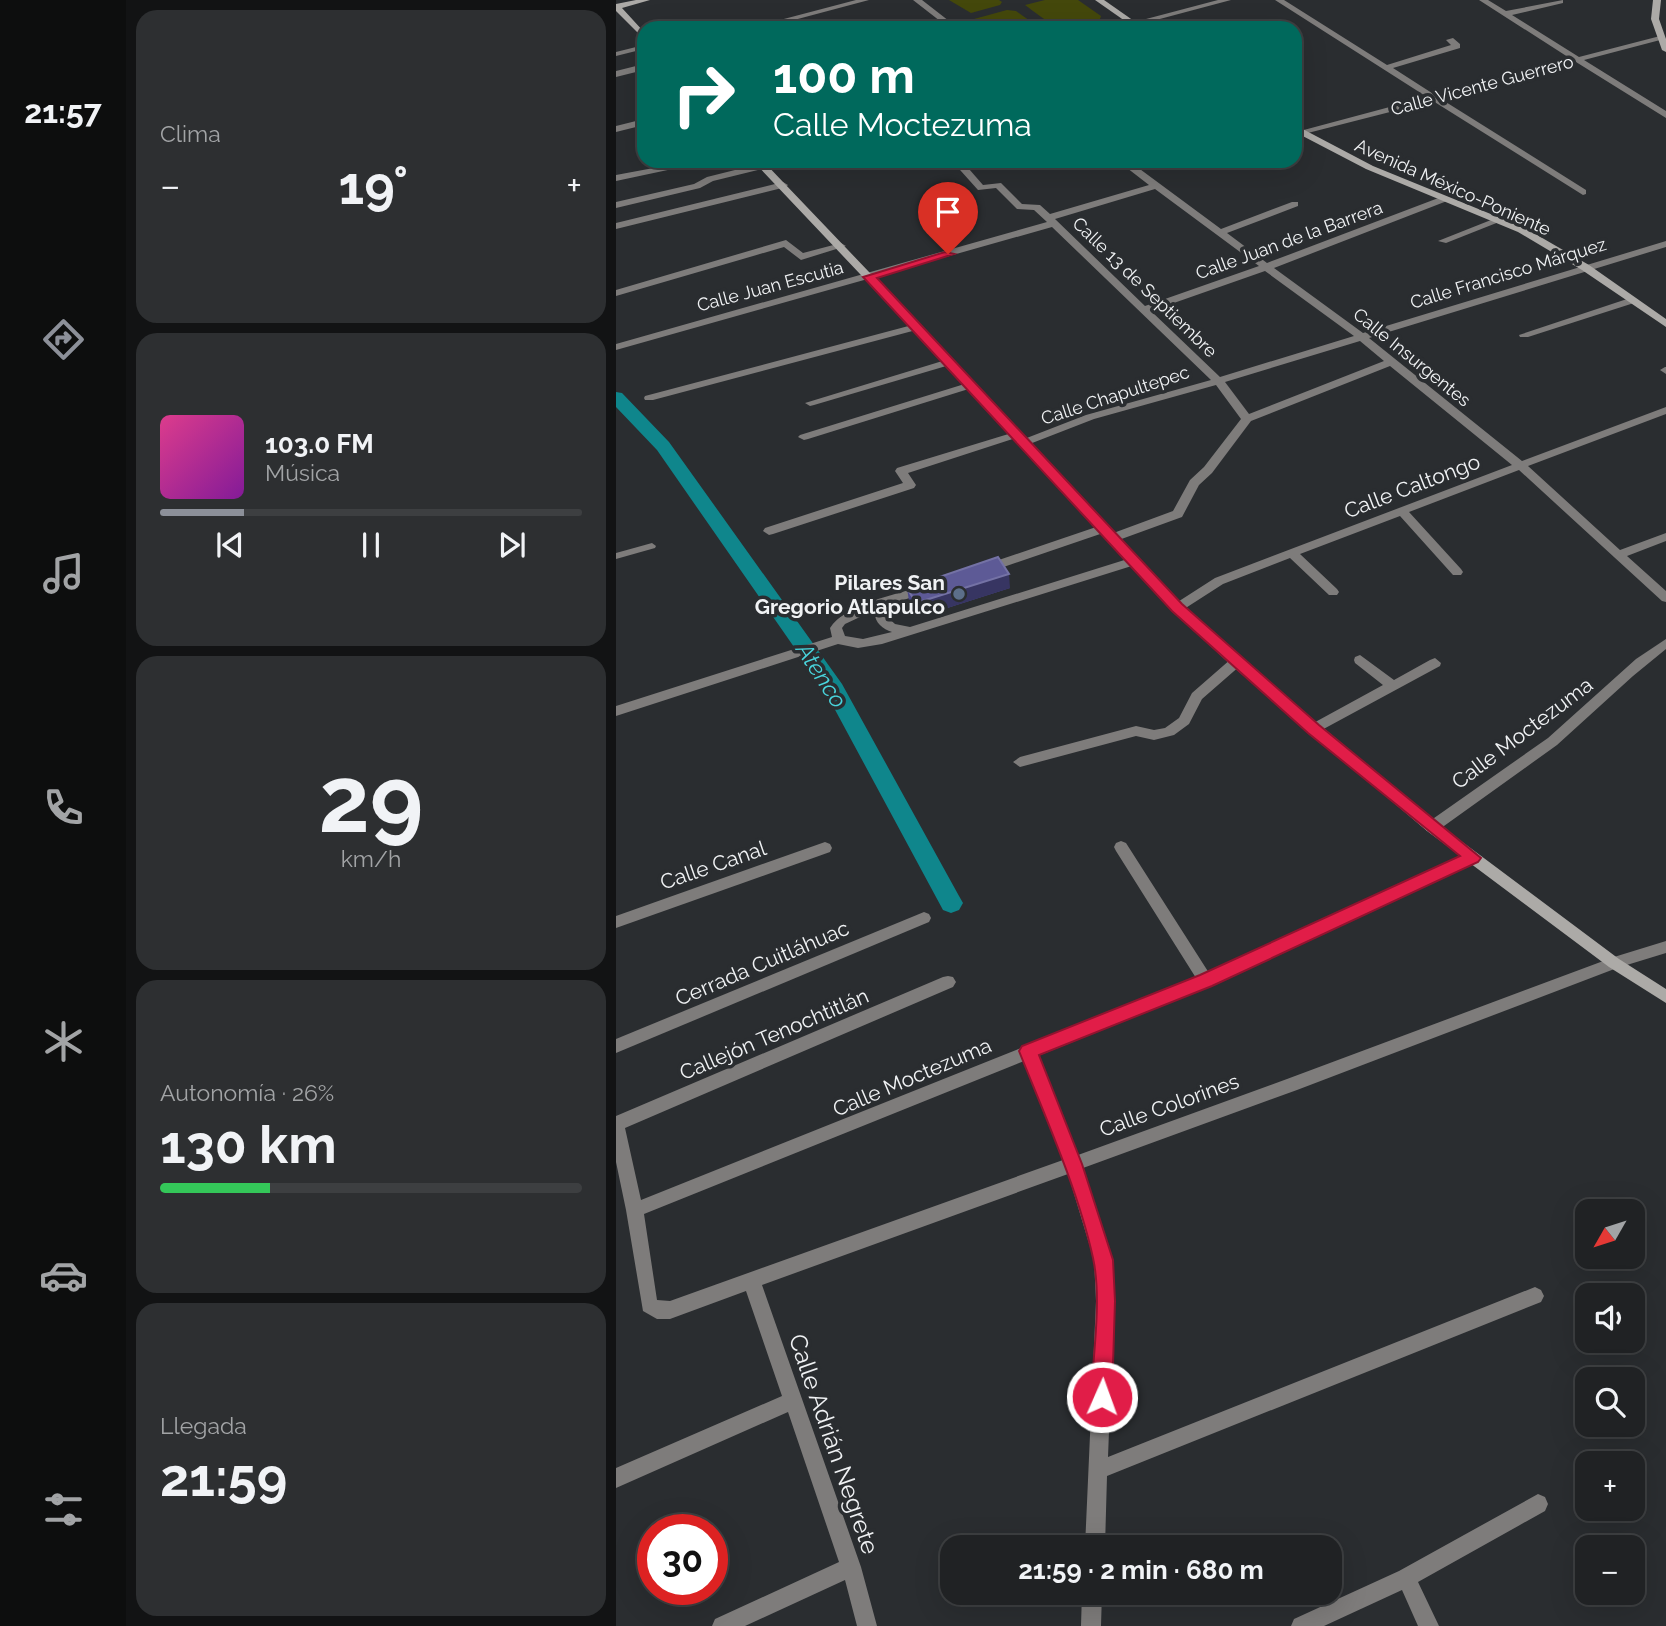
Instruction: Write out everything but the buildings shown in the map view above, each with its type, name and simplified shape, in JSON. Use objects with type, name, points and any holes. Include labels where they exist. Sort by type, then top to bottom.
[{"type":"main road","points":[[616,6],[646,0]]},
{"type":"main road","points":[[1099,0],[1130,21]]},
{"type":"main road","points":[[1657,0],[1654,15],[1666,50]]},
{"type":"main road","points":[[616,6],[637,29]]},
{"type":"main road","name":"Avenida México-Poniente","points":[[1302,133],[1363,165],[1499,220],[1542,241],[1666,324]]},
{"type":"main road","points":[[765,168],[1177,608],[1313,729],[1432,827],[1614,963],[1666,997]]},
{"type":"street","points":[[782,21],[865,0]]},
{"type":"street","points":[[917,0],[945,21]]},
{"type":"street","points":[[1154,21],[1227,0]]},
{"type":"street","points":[[1279,0],[1583,192]]},
{"type":"street","points":[[1483,0],[1666,115]]},
{"type":"street","points":[[1505,14],[1560,1]]},
{"type":"street","points":[[1654,15],[1666,13]]},
{"type":"street","name":"Calle Vicente Guerrero","points":[[1302,130],[1661,37]]},
{"type":"street","points":[[1386,68],[1457,46],[1450,40]]},
{"type":"street","points":[[616,54],[637,49]]},
{"type":"street","points":[[616,74],[637,69]]},
{"type":"street","points":[[616,129],[637,124]]},
{"type":"street","points":[[616,178],[668,168]]},
{"type":"street","points":[[616,205],[697,186],[710,178],[743,168]]},
{"type":"street","name":"Calle 13 de Septiembre","points":[[963,168],[981,188],[998,185],[1020,207],[1037,206],[1218,381],[1247,419]]},
{"type":"street","name":"Calle Insurgentes","points":[[1131,168],[1392,361],[1520,465],[1666,598]]},
{"type":"street","points":[[616,226],[783,185]]},
{"type":"street","name":"Calle 13 de Septiembre","points":[[1051,220],[1154,187]]},
{"type":"street","name":"Calle Juan de la Barrera","points":[[1143,310],[1266,267],[1444,199]]},
{"type":"street","points":[[1219,233],[1294,204]]},
{"type":"street","name":"Calle Juan Escutia","points":[[616,347],[869,277],[1051,220]]},
{"type":"street","points":[[1443,241],[1499,220]]},
{"type":"street","points":[[616,293],[786,243],[801,257],[841,246]]},
{"type":"street","name":"Calle Francisco Márquez","points":[[1360,336],[1666,244]]},
{"type":"street","points":[[1524,335],[1633,300]]},
{"type":"street","points":[[649,398],[916,327]]},
{"type":"street","name":"Calle 13 de Septiembre","points":[[1218,381],[1360,336]]},
{"type":"street","points":[[976,572],[1178,514],[1194,483],[1208,470],[1247,419],[1392,361]]},
{"type":"street","points":[[810,403],[949,362]]},
{"type":"street","name":"Calle Chapultepec","points":[[1019,439],[1218,381]]},
{"type":"street","points":[[804,437],[971,385]]},
{"type":"street","name":"Calle Caltongo","points":[[1177,608],[1219,581],[1666,410]]},
{"type":"street","points":[[769,531],[910,485],[901,471],[1019,439]]},
{"type":"street","points":[[1402,511],[1457,572]]},
{"type":"street","points":[[1617,555],[1666,537]]},
{"type":"street","points":[[1293,554],[1333,592]]},
{"type":"street","points":[[616,711],[839,639],[861,645],[1134,561]]},
{"type":"street","points":[[839,639],[836,628],[841,621],[939,584]]},
{"type":"street","points":[[889,601],[881,609],[880,616],[884,624],[895,631],[911,630]]},
{"type":"street","name":"Calle Moctezuma","points":[[1432,827],[1567,730],[1614,689],[1638,662],[1666,643]]},
{"type":"street","points":[[1360,660],[1393,686]]},
{"type":"street","points":[[1020,762],[1136,732],[1153,735],[1169,732],[1184,720],[1197,696],[1236,662]]},
{"type":"street","points":[[1313,729],[1435,663]]},
{"type":"street","points":[[1121,847],[1206,981]]},
{"type":"street","name":"Calle Canal","points":[[616,922],[825,848]]},
{"type":"street","name":"Calle Moctezuma","points":[[635,1210],[1206,981],[1473,858]]},
{"type":"street","name":"Cerrada Cuitláhuac","points":[[616,1046],[924,918]]},
{"type":"street","name":"Calle Colorines","points":[[635,1210],[649,1305],[657,1310],[670,1310],[1304,1081],[1614,963],[1666,947]]},
{"type":"street","name":"Callejón Tenochtitlán","points":[[616,1124],[948,982]]},
{"type":"street","points":[[1028,1051],[1073,1164],[1103,1260],[1105,1301],[1096,1535]]},
{"type":"street","points":[[616,1124],[635,1210]]},
{"type":"street","name":"Calle Adrián Negrete","points":[[751,1280],[851,1567],[867,1626]]},
{"type":"street","points":[[1100,1469],[1535,1296]]},
{"type":"street","points":[[616,1478],[794,1400]]},
{"type":"street","points":[[1301,1626],[1406,1577],[1538,1504]]},
{"type":"street","points":[[722,1626],[851,1567]]},
{"type":"street","points":[[1406,1577],[1429,1626]]},
{"type":"street","points":[[1091,1626],[1092,1605]]},
{"type":"lane","points":[[616,556],[652,546]]},
{"type":"green space","points":[[949,0],[1002,2],[1000,5],[971,13]]},
{"type":"green space","points":[[1045,0],[1078,0],[1101,16],[1093,21],[1048,21],[1025,5]]},
{"type":"green space","points":[[1007,10],[1016,11],[1030,21],[977,21],[974,19]]},
{"type":"waterway","name":"Atenco","points":[[616,397],[663,446],[834,689],[951,903]]},
{"type":"place","name":"Pilares San Gregorio Atlapulco","points":[[959,594]]},
{"type":"route","points":[[948,254],[869,277],[1177,608],[1313,729],[1473,858],[1206,981],[1028,1051],[1073,1164],[1103,1260],[1105,1301],[1102,1397]]}]
